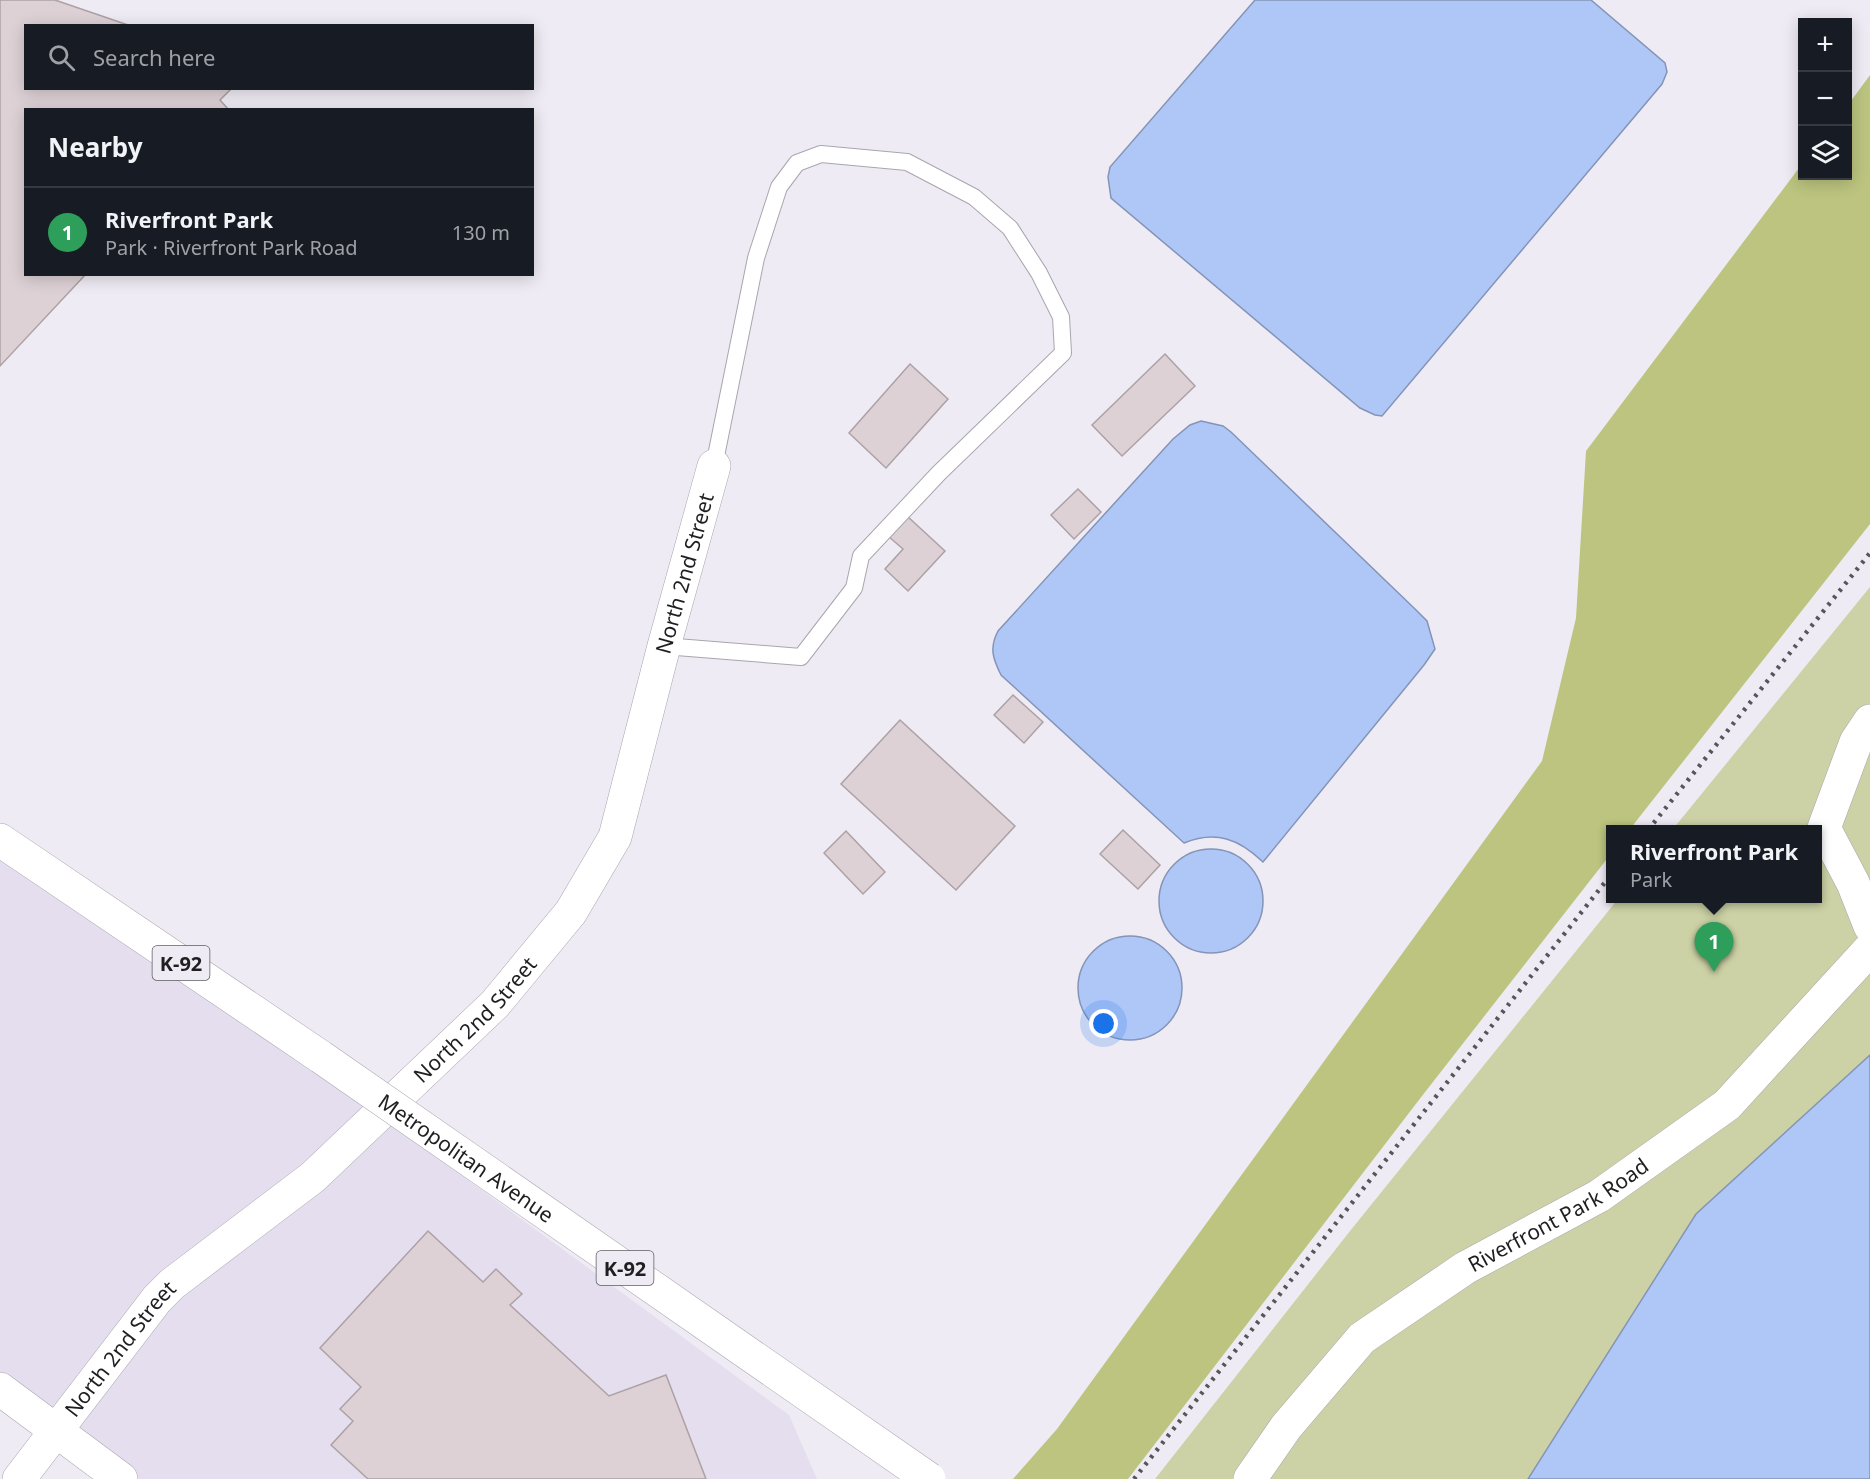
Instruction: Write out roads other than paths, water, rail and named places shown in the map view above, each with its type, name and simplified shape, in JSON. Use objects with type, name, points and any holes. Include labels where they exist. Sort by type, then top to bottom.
[{"type":"street","name":"North 2nd Street","points":[[19,1479],[157,1299],[172,1284],[313,1177],[495,1004],[571,912],[615,837],[664,646],[714,466]]},
{"type":"street","points":[[1870,721],[1856,742],[1824,828],[1853,883],[1870,926]]},
{"type":"street","name":"Metropolitan Avenue","points":[[0,840],[321,1057],[929,1479]]},
{"type":"street","name":"Riverfront Park Road","points":[[1250,1479],[1286,1427],[1362,1338],[1465,1268],[1599,1196],[1727,1105],[1870,949]]},
{"type":"street","points":[[0,1389],[121,1479]]},
{"type":"lane","points":[[664,646],[801,657],[854,588],[861,556],[939,473],[1063,352],[1061,317],[1039,273],[1010,228],[974,198],[908,162],[821,154],[797,163],[779,187],[756,258],[714,466]]},
{"type":"water","points":[[1255,0],[1591,0],[1665,63],[1667,72],[1662,84],[1382,416],[1360,408],[1111,198],[1108,177],[1110,167]]},
{"type":"water","points":[[1201,421],[1223,426],[1231,432],[1414,608],[1427,621],[1435,649],[1263,862],[1236,842],[1226,839],[1206,837],[1184,843],[1001,675],[993,653],[998,631],[1173,439],[1190,425]]},
{"type":"water","points":[[1211,849],[1231,853],[1248,864],[1259,881],[1263,901],[1259,921],[1248,938],[1231,949],[1211,953],[1191,949],[1174,938],[1163,921],[1159,901],[1163,881],[1174,864],[1191,853]]},
{"type":"water","points":[[1130,936],[1150,940],[1167,951],[1178,968],[1182,988],[1178,1008],[1167,1025],[1150,1036],[1130,1040],[1110,1036],[1093,1025],[1082,1008],[1078,988],[1082,968],[1093,951],[1110,940]]},
{"type":"water","points":[[1870,1055],[1870,1479],[1528,1479],[1696,1214]]},
{"type":"railway","points":[[1652,825],[1870,553]]},
{"type":"railway","points":[[1134,1479],[1606,881]]},
{"type":"place","name":"Riverfront Park","points":[[1714,972]]}]
